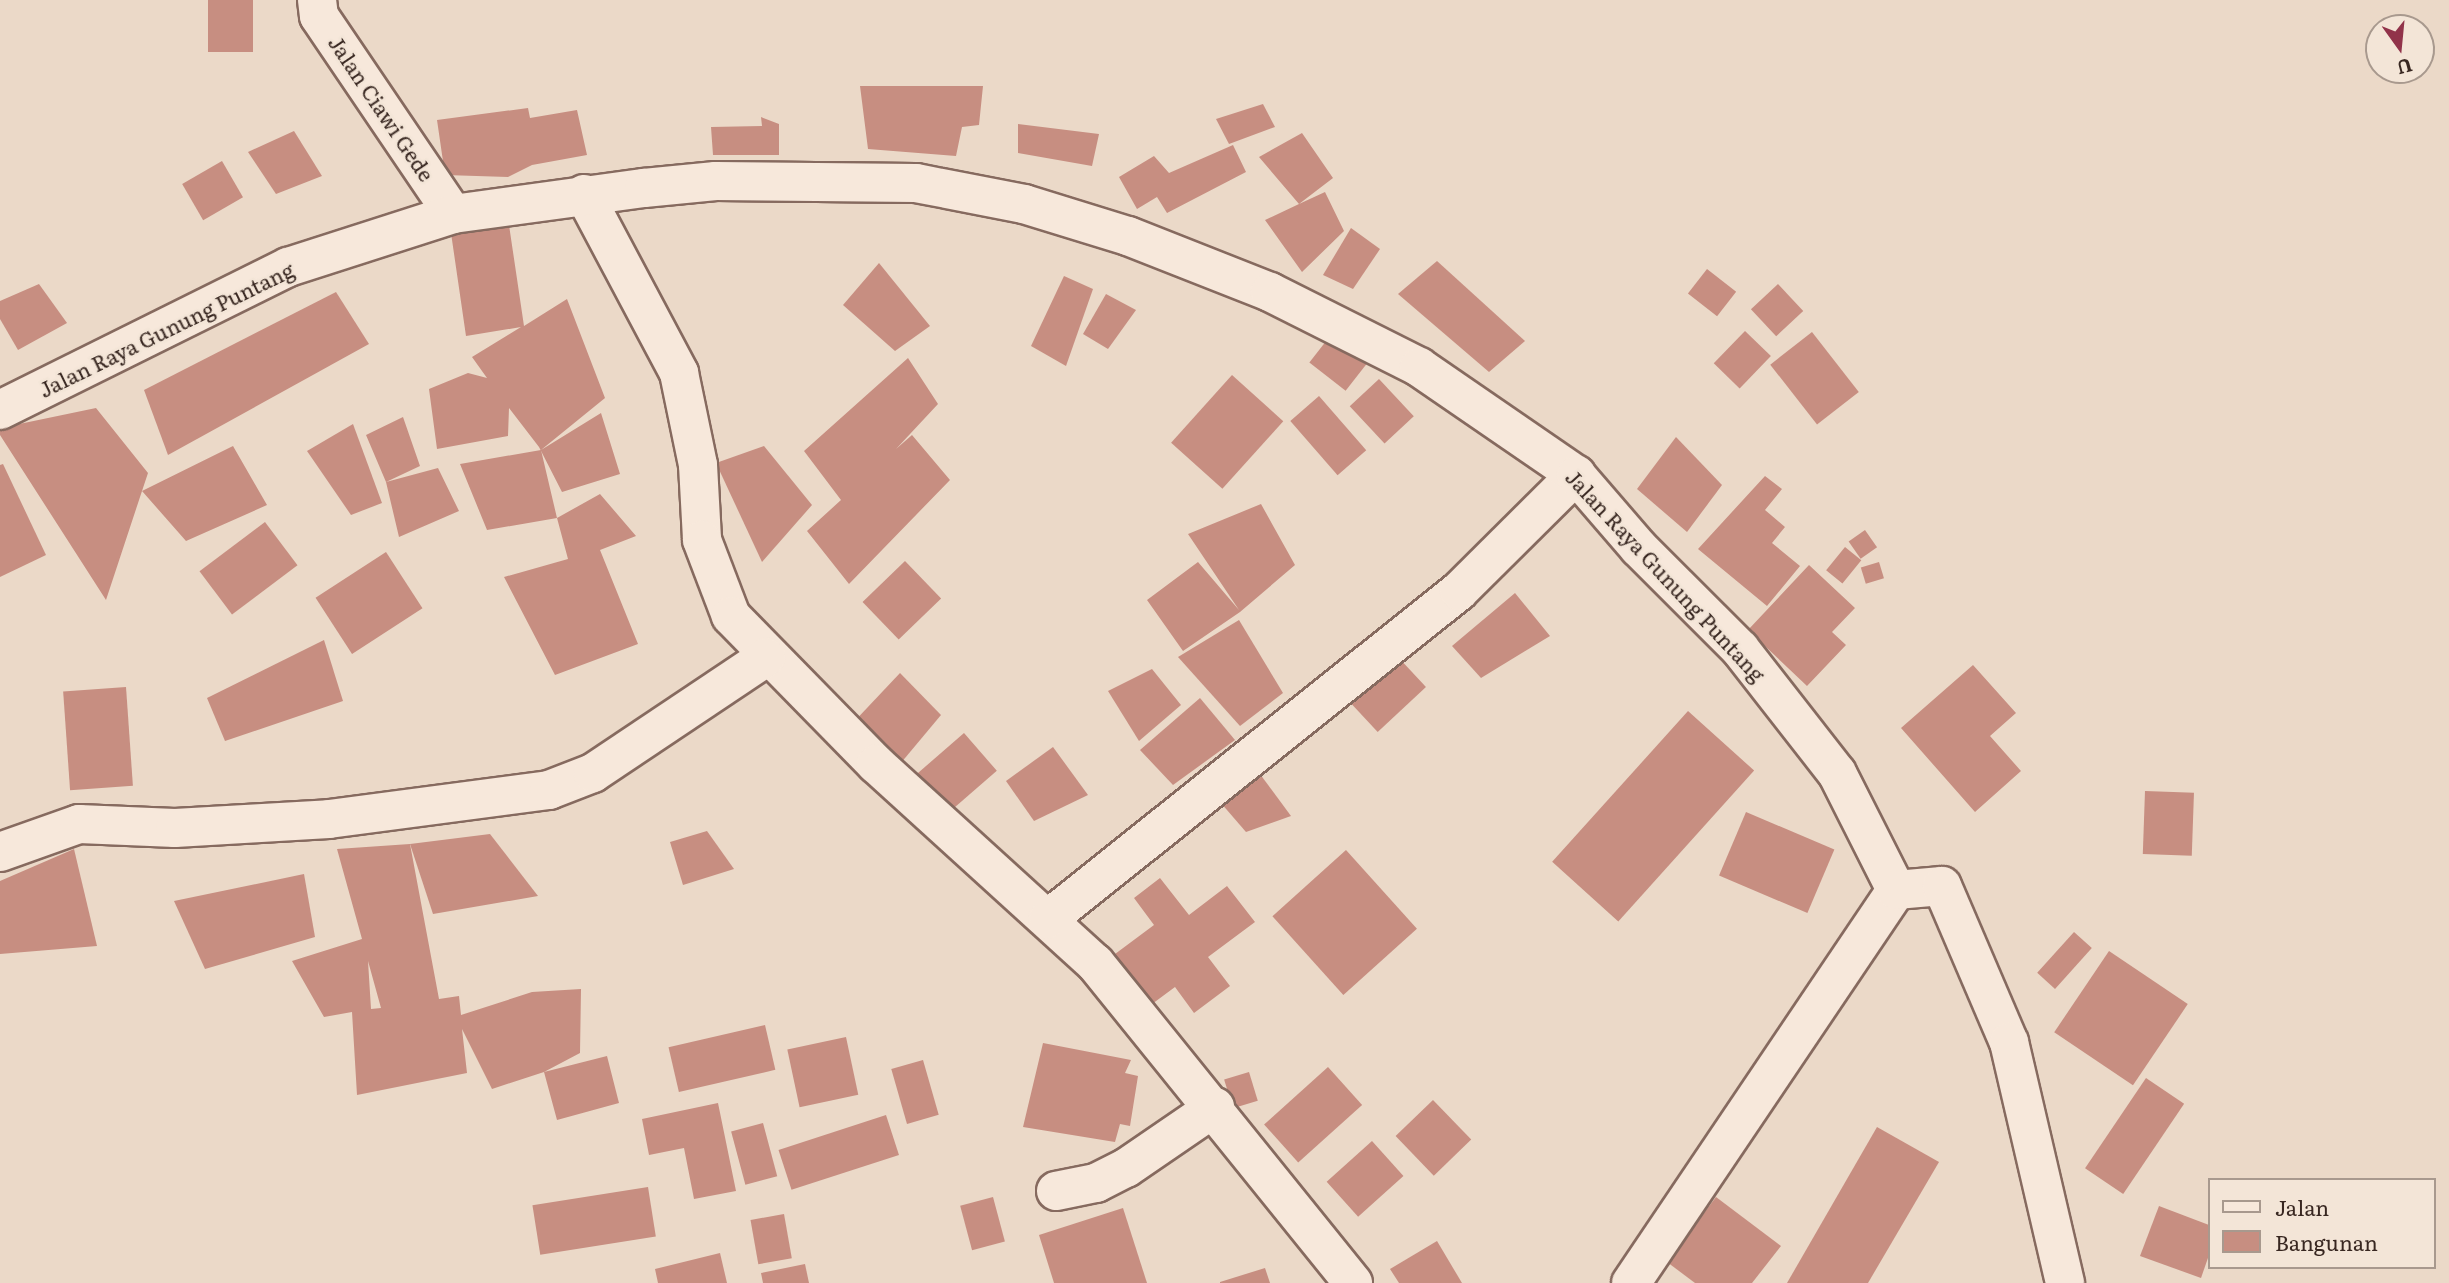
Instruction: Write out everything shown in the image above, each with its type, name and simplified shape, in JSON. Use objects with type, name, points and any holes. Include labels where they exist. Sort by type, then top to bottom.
[{"type":"street","name":"Jalan Ciawi Gede","points":[[317,0],[319,16],[453,215]]},
{"type":"street","name":"Jalan Raya Gunung Puntang","points":[[0,410],[288,267],[453,215],[584,194],[716,181],[916,183],[1024,204],[1128,236],[1270,292],[1419,367],[1576,475],[1639,548],[1740,649],[1829,763],[1896,890]]},
{"type":"street","points":[[584,194],[679,373],[698,465],[702,540],[711,575],[731,616],[766,657],[1095,963],[1214,1107],[1353,1283]]},
{"type":"street","points":[[1048,919],[1459,591],[1576,475]]},
{"type":"street","points":[[0,852],[79,824],[176,828],[329,819],[549,790],[593,773],[766,657]]},
{"type":"street","points":[[1631,1283],[1896,890],[1942,886],[2009,1042],[2065,1283]]},
{"type":"street","points":[[1056,1191],[1096,1183],[1126,1168],[1214,1107]]},
{"type":"building","points":[[208,0],[253,0],[253,52],[208,52]]},
{"type":"building","points":[[860,86],[983,86],[979,125],[962,127],[956,156],[868,149]]},
{"type":"building","points":[[1263,104],[1275,127],[1229,144],[1216,119]]},
{"type":"building","points":[[528,108],[530,118],[577,110],[587,155],[532,165],[508,177],[445,175],[437,120]]},
{"type":"building","points":[[761,117],[779,124],[779,155],[713,155],[711,127],[762,126]]},
{"type":"building","points":[[1018,124],[1099,134],[1092,166],[1018,153]]},
{"type":"building","points":[[294,131],[322,176],[276,194],[248,152]]},
{"type":"building","points":[[1302,133],[1333,178],[1299,204],[1259,157]]},
{"type":"building","points":[[1233,145],[1246,172],[1167,213],[1157,197],[1137,209],[1119,177],[1154,156],[1169,173]]},
{"type":"building","points":[[222,161],[243,197],[203,220],[182,184]]},
{"type":"building","points":[[1325,192],[1344,231],[1302,272],[1265,220]]},
{"type":"building","points":[[509,225],[524,326],[567,299],[605,398],[541,450],[601,413],[620,474],[562,492],[539,447],[509,408],[508,436],[437,449],[429,389],[468,373],[487,378],[472,357],[521,327],[466,336],[451,233]]},
{"type":"building","points":[[1351,228],[1380,249],[1353,289],[1323,275]]},
{"type":"building","points":[[1437,261],[1525,341],[1489,372],[1398,294]]},
{"type":"building","points":[[879,263],[930,326],[895,351],[843,305]]},
{"type":"building","points":[[1707,269],[1736,292],[1717,316],[1688,293]]},
{"type":"building","points":[[1064,276],[1093,289],[1066,366],[1031,346]]},
{"type":"building","points":[[39,284],[67,323],[18,350],[0,319],[0,301]]},
{"type":"building","points":[[1778,284],[1803,311],[1776,336],[1751,309]]},
{"type":"building","points":[[336,292],[369,344],[168,455],[144,390]]},
{"type":"building","points":[[1106,294],[1136,310],[1108,349],[1083,334]]},
{"type":"building","points":[[1334,331],[1370,359],[1346,391],[1309,363]]},
{"type":"building","points":[[1745,331],[1771,356],[1740,388],[1714,363]]},
{"type":"building","points":[[1812,332],[1859,392],[1817,425],[1770,365]]},
{"type":"building","points":[[908,358],[938,404],[896,449],[912,435],[950,480],[849,584],[807,531],[841,500],[804,451]]},
{"type":"building","points":[[1232,375],[1283,421],[1222,489],[1171,443]]},
{"type":"building","points":[[1379,379],[1414,416],[1385,444],[1350,406]]},
{"type":"building","points":[[1319,396],[1366,450],[1338,475],[1290,421]]},
{"type":"building","points":[[96,408],[148,473],[106,600],[0,435],[0,428]]},
{"type":"building","points":[[403,417],[420,466],[386,482],[366,435]]},
{"type":"building","points":[[353,424],[382,503],[351,515],[307,451]]},
{"type":"building","points":[[1676,437],[1722,485],[1687,532],[1637,489]]},
{"type":"building","points":[[233,446],[267,505],[186,541],[142,491]]},
{"type":"building","points":[[764,446],[812,505],[762,562],[716,463]]},
{"type":"building","points":[[541,450],[557,518],[487,530],[460,464]]},
{"type":"building","points":[[3,464],[46,555],[0,577],[0,465]]},
{"type":"building","points":[[438,468],[459,511],[399,537],[386,482]]},
{"type":"building","points":[[1765,476],[1782,489],[1765,510],[1785,527],[1772,543],[1800,566],[1767,606],[1698,549]]},
{"type":"building","points":[[600,494],[636,536],[600,550],[638,644],[555,675],[504,577],[568,559],[557,518]]},
{"type":"building","points":[[1261,504],[1295,565],[1240,612],[1183,651],[1147,600],[1198,562],[1239,610],[1188,534]]},
{"type":"building","points":[[265,522],[297,565],[232,614],[200,571]]},
{"type":"building","points":[[1865,530],[1877,547],[1861,559],[1849,541]]},
{"type":"building","points":[[1845,547],[1861,560],[1842,584],[1826,570]]},
{"type":"building","points":[[386,552],[422,608],[352,654],[316,598]]},
{"type":"building","points":[[905,561],[941,598],[899,639],[863,602]]},
{"type":"building","points":[[1879,562],[1884,578],[1866,584],[1861,568]]},
{"type":"building","points":[[1809,565],[1855,608],[1832,632],[1846,645],[1807,686],[1748,630]]},
{"type":"building","points":[[1515,593],[1550,636],[1481,678],[1452,646]]},
{"type":"building","points":[[1239,620],[1283,693],[1240,726],[1178,657]]},
{"type":"building","points":[[324,640],[343,701],[225,741],[207,698]]},
{"type":"building","points":[[1398,657],[1426,687],[1378,732],[1350,702]]},
{"type":"building","points":[[1973,665],[2016,713],[1990,736],[2021,771],[1975,812],[1901,728]]},
{"type":"building","points":[[1152,669],[1181,705],[1139,741],[1108,691]]},
{"type":"building","points":[[900,673],[941,715],[890,776],[850,726]]},
{"type":"building","points":[[126,687],[133,786],[70,790],[63,691]]},
{"type":"building","points":[[1200,698],[1235,740],[1173,785],[1140,750]]},
{"type":"building","points":[[1688,711],[1754,771],[1618,921],[1552,862]]},
{"type":"building","points":[[964,733],[997,771],[935,825],[902,787]]},
{"type":"building","points":[[1053,747],[1088,795],[1034,821],[1006,781]]},
{"type":"building","points":[[1254,766],[1291,816],[1246,832],[1214,795]]},
{"type":"building","points":[[2145,791],[2194,793],[2192,856],[2143,854]]},
{"type":"building","points":[[1746,812],[1834,850],[1807,913],[1719,876]]},
{"type":"building","points":[[707,831],[734,869],[683,885],[670,842]]},
{"type":"building","points":[[490,834],[538,896],[433,914],[410,844]]},
{"type":"building","points":[[410,844],[439,999],[459,996],[461,1015],[532,992],[581,989],[580,1053],[544,1072],[492,1089],[462,1029],[467,1073],[357,1095],[352,1012],[324,1017],[292,961],[362,939],[337,849]],"holes":[[[368,961],[381,1008],[371,1009]]]},
{"type":"building","points":[[74,849],[97,946],[0,954],[0,881]]},
{"type":"building","points":[[1346,850],[1417,929],[1343,995],[1272,916]]},
{"type":"building","points":[[304,874],[315,937],[205,969],[174,901]]},
{"type":"building","points":[[1160,878],[1189,915],[1227,886],[1255,922],[1208,957],[1230,986],[1194,1013],[1175,987],[1148,1007],[1111,957],[1154,925],[1134,898]]},
{"type":"building","points":[[2074,932],[2092,948],[2055,989],[2037,973]]},
{"type":"building","points":[[2109,951],[2188,1004],[2133,1085],[2054,1032]]},
{"type":"building","points":[[765,1025],[775,1070],[679,1092],[669,1047]]},
{"type":"building","points":[[846,1037],[858,1095],[800,1107],[787,1049]]},
{"type":"building","points":[[1043,1043],[1131,1060],[1125,1073],[1138,1076],[1130,1126],[1120,1124],[1115,1142],[1023,1127]]},
{"type":"building","points":[[607,1056],[619,1103],[557,1120],[544,1072]]},
{"type":"building","points":[[923,1060],[939,1115],[907,1124],[891,1069]]},
{"type":"building","points":[[1328,1067],[1362,1105],[1298,1162],[1264,1125]]},
{"type":"building","points":[[1249,1072],[1258,1101],[1233,1108],[1224,1080]]},
{"type":"building","points":[[2146,1078],[2184,1104],[2123,1194],[2085,1168]]},
{"type":"building","points":[[1433,1100],[1471,1140],[1434,1176],[1396,1136]]},
{"type":"building","points":[[718,1103],[736,1191],[694,1199],[684,1148],[649,1155],[642,1119]]},
{"type":"building","points":[[886,1115],[899,1155],[792,1190],[779,1150]]},
{"type":"building","points":[[763,1123],[777,1176],[745,1185],[731,1132]]},
{"type":"building","points":[[1877,1127],[1939,1162],[1868,1283],[1787,1283]]},
{"type":"building","points":[[1372,1141],[1403,1176],[1358,1217],[1327,1182]]},
{"type":"building","points":[[648,1187],[656,1236],[540,1255],[532,1205]]},
{"type":"building","points":[[993,1197],[1005,1241],[972,1250],[960,1206]]},
{"type":"building","points":[[1716,1197],[1781,1246],[1752,1283],[1695,1283],[1667,1262]]},
{"type":"building","points":[[2159,1206],[2208,1225],[2208,1258],[2201,1278],[2140,1256]]},
{"type":"building","points":[[1123,1208],[1147,1283],[1054,1283],[1039,1235]]},
{"type":"building","points":[[784,1214],[792,1258],[758,1264],[751,1220]]},
{"type":"building","points":[[1437,1241],[1462,1283],[1399,1283],[1390,1269]]},
{"type":"building","points":[[720,1253],[727,1283],[658,1283],[655,1269]]},
{"type":"building","points":[[805,1264],[809,1283],[763,1283],[761,1273]]},
{"type":"building","points":[[1265,1268],[1270,1283],[1220,1283],[1220,1282]]}]
